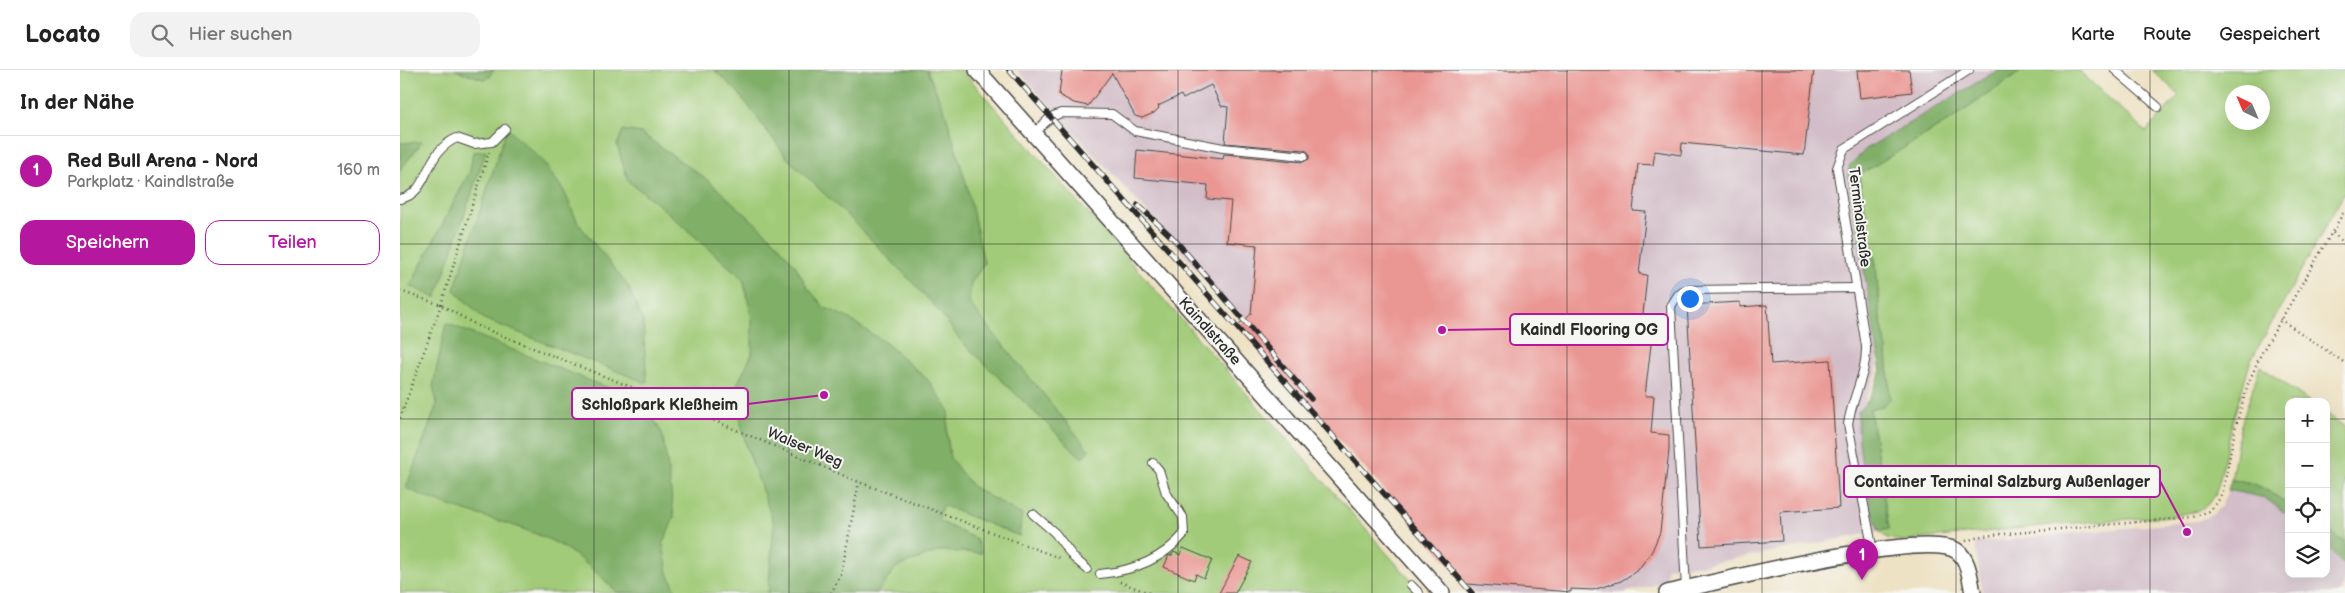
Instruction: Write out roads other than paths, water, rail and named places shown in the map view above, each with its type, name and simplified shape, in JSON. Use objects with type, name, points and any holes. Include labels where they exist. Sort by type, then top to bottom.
[{"type":"street","name":"Kaindlstraße","points":[[977,70],[1442,593]]},
{"type":"street","points":[[1667,593],[1809,561],[1873,551],[1938,547],[1957,551],[1967,564],[1972,593]]},
{"type":"lane","name":"Terminalstraße","points":[[1873,551],[1848,424],[1850,407],[1866,364],[1866,346],[1836,168],[1844,148],[1969,70]]},
{"type":"lane","points":[[2116,70],[2158,107]]},
{"type":"lane","points":[[1033,134],[1051,117],[1062,113],[1112,114],[1135,131],[1223,148],[1304,156]]},
{"type":"lane","points":[[400,199],[409,198],[419,188],[433,157],[448,142],[457,138],[474,144],[492,142],[504,129]]},
{"type":"lane","points":[[1686,589],[1671,306],[1678,295],[1686,290],[1855,288]]},
{"type":"lane","points":[[1100,574],[1127,571],[1144,564],[1174,546],[1184,534],[1182,517],[1166,493],[1159,470],[1153,463]]},
{"type":"lane","points":[[1033,514],[1055,533],[1074,558],[1088,569]]},
{"type":"lane","points":[[1411,585],[1419,593]]},
{"type":"railway","points":[[1009,70],[1472,593]]},
{"type":"railway","points":[[1138,205],[1176,241],[1311,399]]},
{"type":"place","name":"Kaindl Flooring OG","points":[[1442,330]]},
{"type":"place","name":"Schloßpark Kleßheim","points":[[824,395]]},
{"type":"place","name":"Container Terminal Salzburg Außenlager","points":[[2187,532]]},
{"type":"place","name":"Red Bull Arena - Nord","points":[[1862,580]]}]
